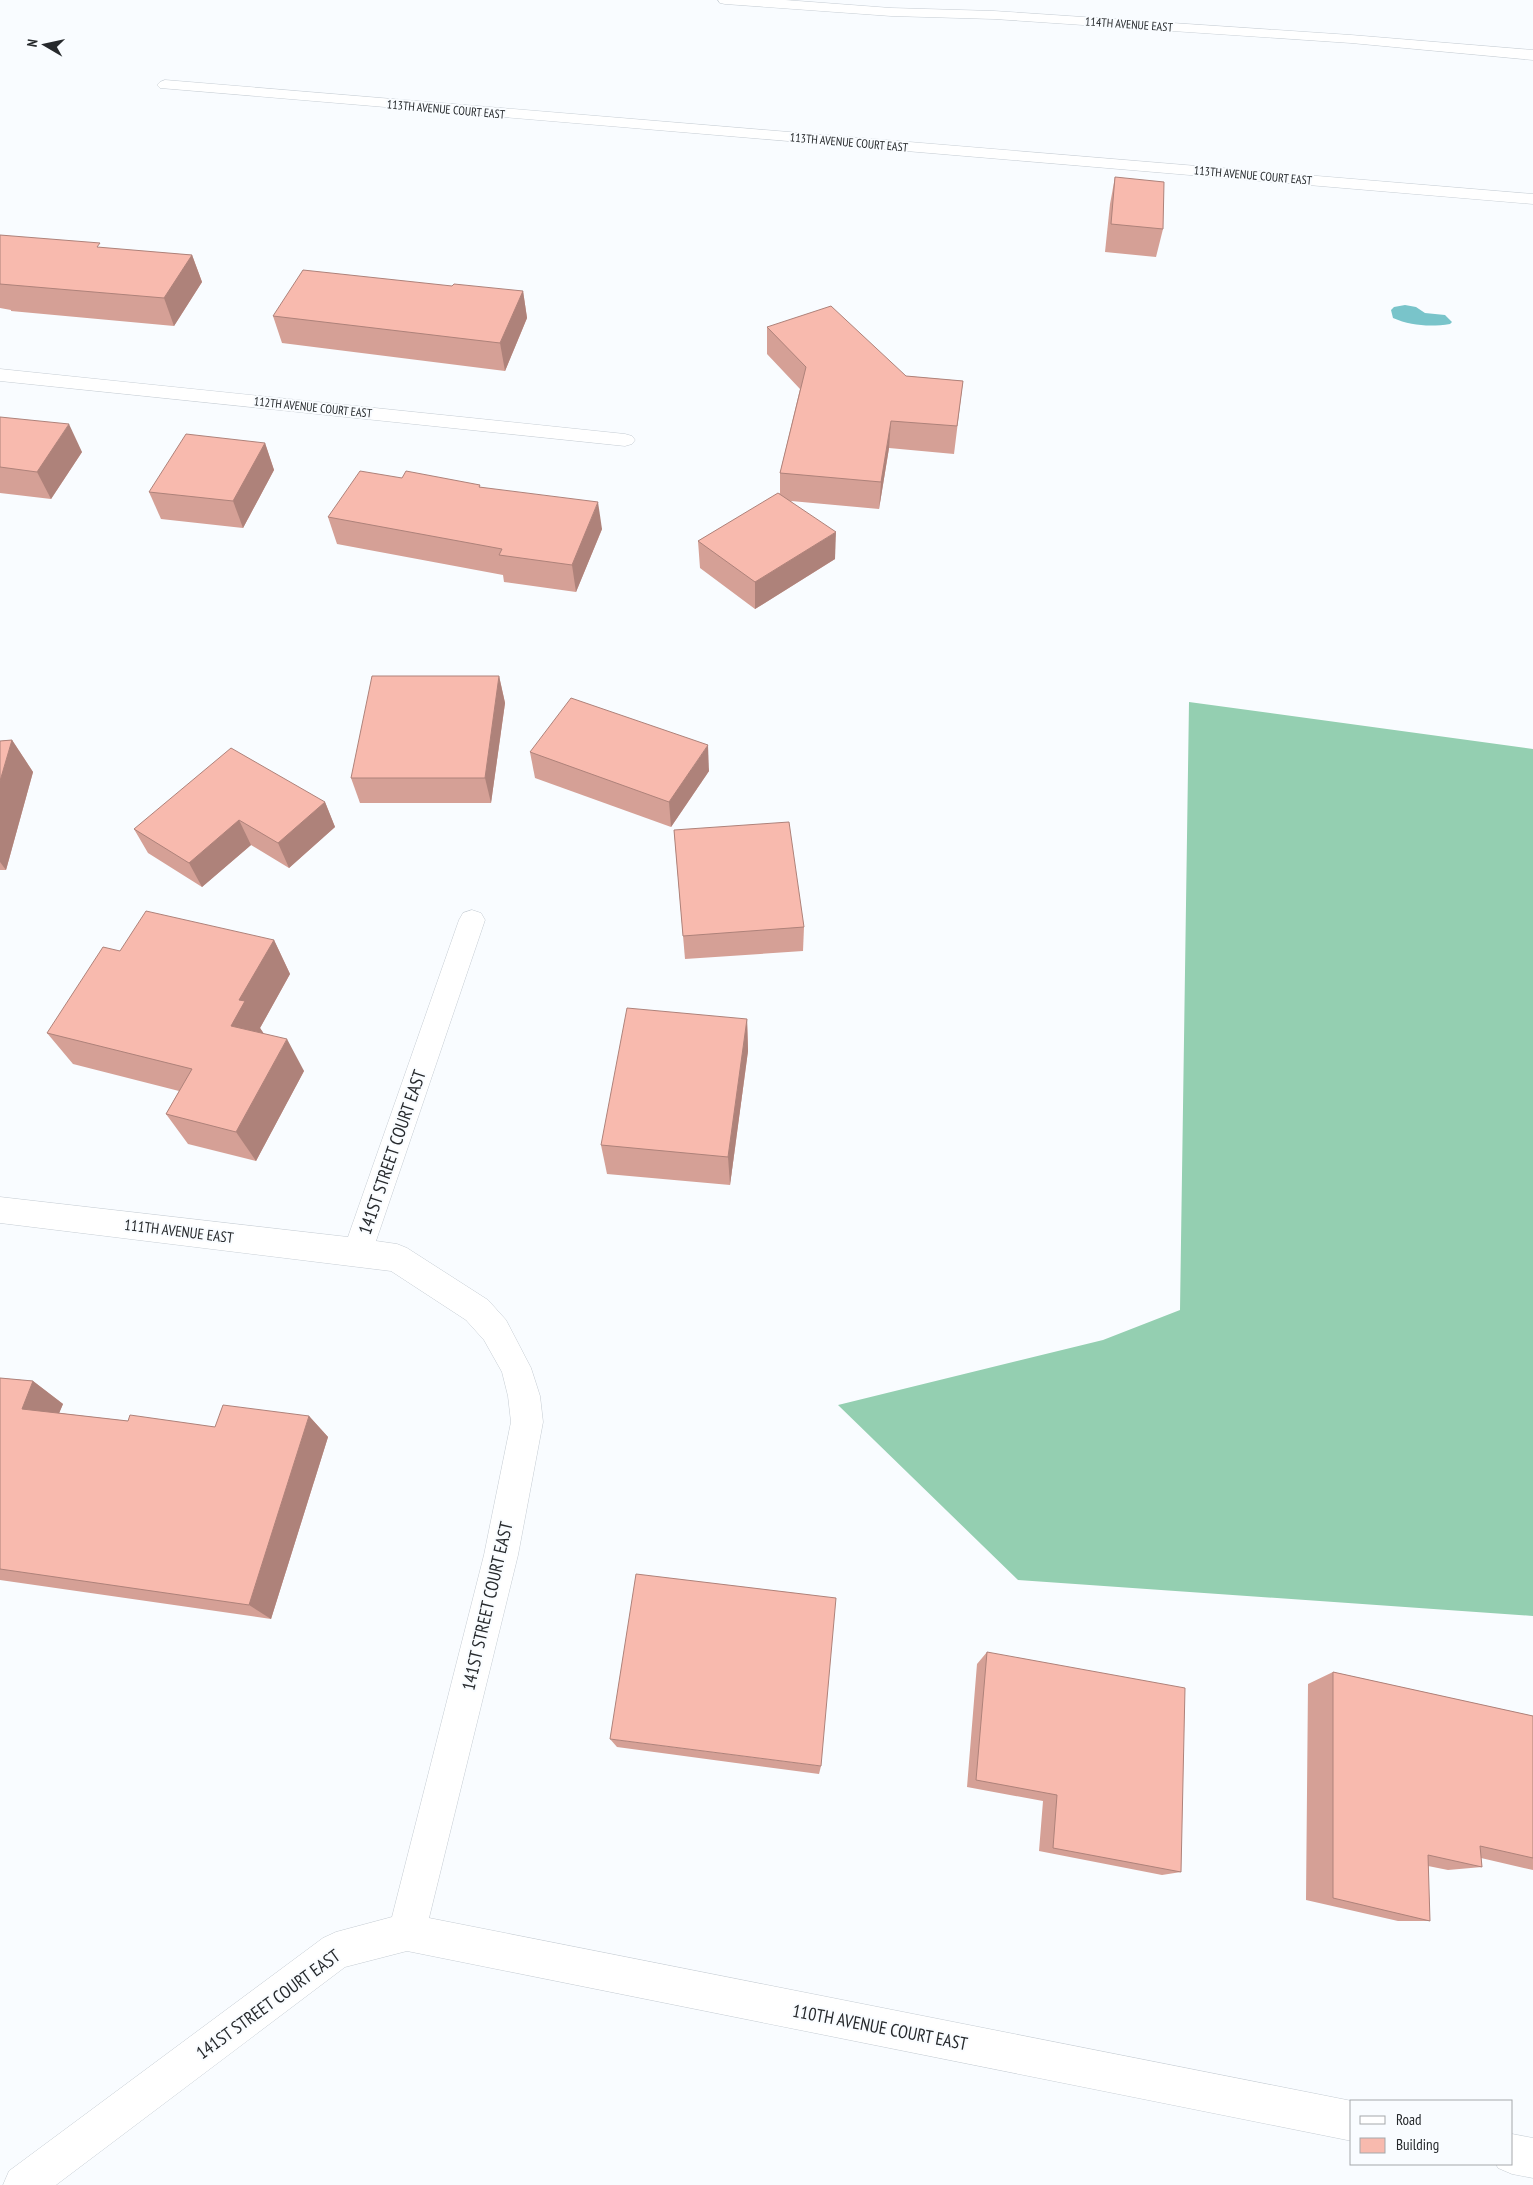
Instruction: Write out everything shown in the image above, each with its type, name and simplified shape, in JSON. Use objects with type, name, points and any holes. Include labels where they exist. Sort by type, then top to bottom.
[{"type":"street","name":"114TH AVENUE EAST","points":[[725,0],[891,12],[1011,16],[1351,39],[1533,55]]},
{"type":"street","name":"113TH AVENUE COURT EAST","points":[[165,85],[1533,198]]},
{"type":"street","name":"112TH AVENUE COURT EAST","points":[[0,375],[625,440]]},
{"type":"street","name":"141ST STREET COURT EAST","points":[[24,2185],[336,1951],[407,1932],[501,1555],[527,1422],[524,1396],[516,1368],[495,1330],[477,1310],[397,1258],[358,1252],[472,920]]},
{"type":"street","name":"111TH AVENUE EAST","points":[[0,1210],[358,1252]]},
{"type":"street","name":"110TH AVENUE COURT EAST","points":[[407,1932],[1350,2122]]},
{"type":"street","points":[[1513,2154],[1533,2158]]},
{"type":"green space","points":[[1189,702],[1533,749],[1533,1616],[1018,1580],[838,1405],[1103,1340],[1180,1310]]},
{"type":"water","points":[[1405,305],[1416,307],[1425,313],[1445,315],[1452,322],[1450,324],[1428,326],[1407,323],[1393,318],[1391,310],[1394,307]]},
{"type":"building","points":[[1115,177],[1164,182],[1163,229],[1111,224]]},
{"type":"building","points":[[0,235],[100,243],[97,247],[192,255],[164,298],[0,284]]},
{"type":"building","points":[[303,270],[452,286],[454,284],[523,291],[500,343],[273,316]]},
{"type":"building","points":[[831,306],[906,376],[963,381],[957,426],[891,421],[881,482],[780,473],[806,367],[767,327]]},
{"type":"building","points":[[0,417],[69,424],[37,472],[0,467]]},
{"type":"building","points":[[186,434],[265,443],[233,501],[149,492]]},
{"type":"building","points":[[360,471],[402,478],[406,471],[480,485],[479,487],[598,502],[572,565],[499,555],[502,549],[328,517]]},
{"type":"building","points":[[778,493],[836,532],[755,582],[698,541]]},
{"type":"building","points":[[372,676],[499,676],[485,778],[351,778]]},
{"type":"building","points":[[571,698],[708,745],[669,802],[530,752]]},
{"type":"building","points":[[12,740],[0,781],[0,741]]},
{"type":"building","points":[[231,748],[325,802],[278,843],[239,820],[189,863],[134,829]]},
{"type":"building","points":[[789,822],[804,927],[683,936],[674,830]]},
{"type":"building","points":[[146,911],[274,940],[239,1000],[245,1001],[231,1026],[287,1039],[236,1132],[166,1114],[192,1069],[47,1033],[103,947],[120,951]]},
{"type":"building","points":[[627,1008],[747,1019],[728,1157],[601,1145]]},
{"type":"building","points":[[0,1378],[33,1381],[22,1409],[128,1421],[130,1415],[215,1427],[223,1405],[309,1416],[249,1605],[0,1569]]},
{"type":"building","points":[[636,1574],[836,1598],[821,1766],[610,1739]]},
{"type":"building","points":[[987,1652],[1185,1688],[1181,1872],[1053,1848],[1057,1795],[976,1780]]},
{"type":"building","points":[[1333,1672],[1533,1716],[1533,1858],[1480,1846],[1482,1867],[1428,1855],[1430,1921],[1333,1898]]}]
